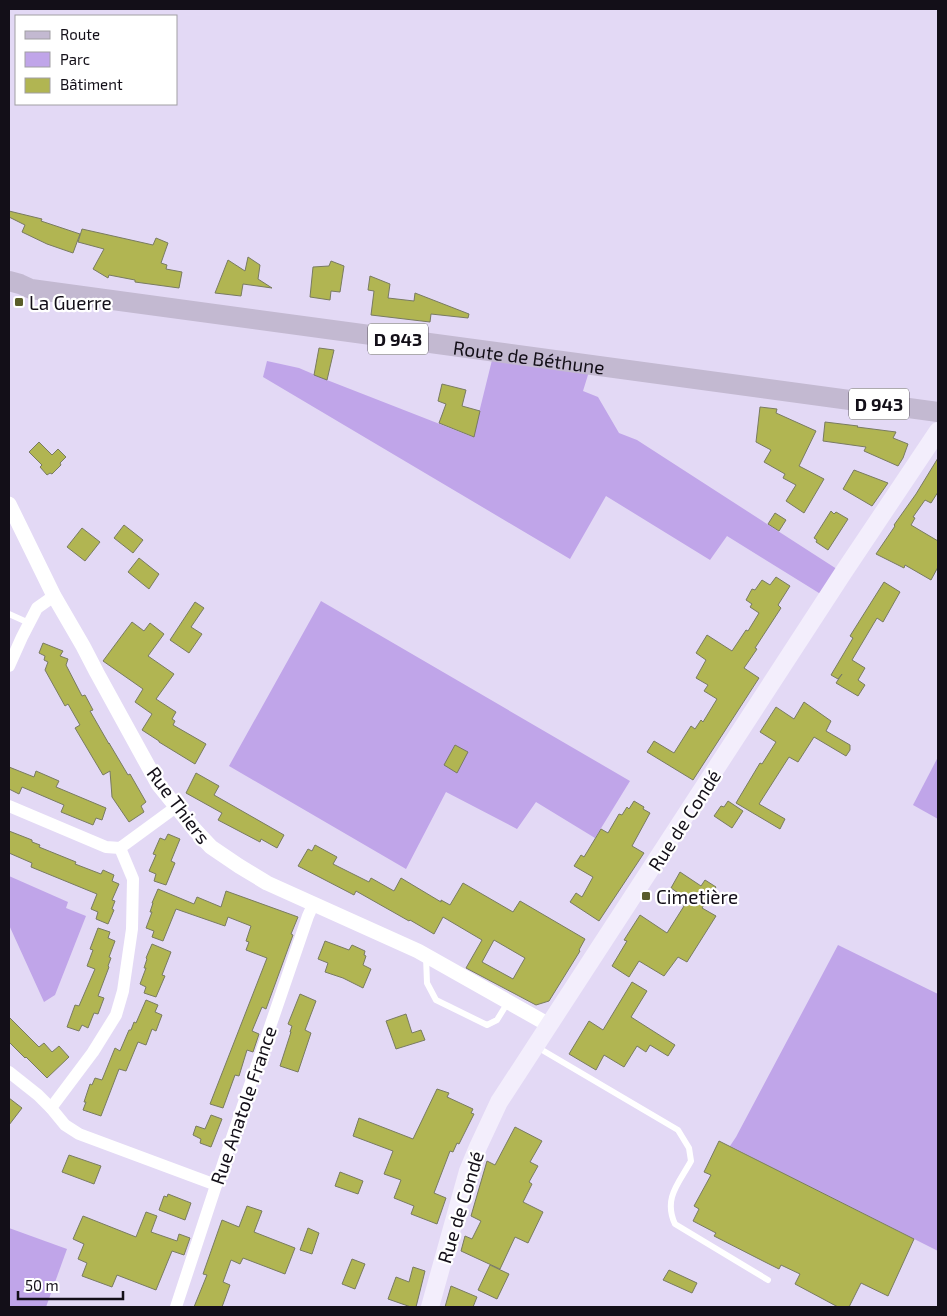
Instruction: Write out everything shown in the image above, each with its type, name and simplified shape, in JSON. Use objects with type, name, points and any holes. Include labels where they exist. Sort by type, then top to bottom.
[{"type":"main road","name":"Route de Béthune","points":[[9,281],[31,289],[938,412]]},
{"type":"main road","name":"Route de Béthune","points":[[9,292],[31,289]]},
{"type":"main road","name":"Rue de Condé","points":[[430,1307],[468,1171],[500,1102],[843,573],[938,431]]},
{"type":"street","name":"Rue Thiers","points":[[9,504],[54,596],[158,784],[211,847],[267,883],[426,956],[549,1025]]},
{"type":"street","points":[[9,666],[37,608],[54,596]]},
{"type":"street","points":[[9,806],[106,847],[120,848],[176,807]]},
{"type":"street","points":[[51,1108],[93,1052],[116,1015],[123,991],[132,929],[133,879],[120,848]]},
{"type":"street","name":"Rue Anatole France","points":[[176,1307],[216,1184],[313,905]]},
{"type":"street","points":[[9,1072],[38,1095],[65,1125],[79,1134],[216,1184]]},
{"type":"lane","points":[[9,614],[29,623]]},
{"type":"lane","points":[[426,956],[427,983],[436,1000],[487,1025],[497,1020],[508,1002]]},
{"type":"lane","points":[[536,1046],[678,1130],[689,1148],[691,1161],[670,1198],[670,1215],[675,1224],[768,1280]]},
{"type":"green space","points":[[494,352],[591,365],[583,391],[598,397],[619,433],[637,440],[843,573],[827,598],[727,536],[710,560],[606,496],[570,559],[263,377],[267,361],[299,368],[473,437]]},
{"type":"green space","points":[[321,601],[630,781],[595,838],[536,802],[517,829],[446,792],[406,869],[229,766]]},
{"type":"green space","points":[[938,757],[938,819],[913,805]]},
{"type":"green space","points":[[9,876],[68,902],[66,908],[86,916],[55,995],[44,1002],[9,925]]},
{"type":"green space","points":[[838,945],[938,994],[938,1251],[730,1146]]},
{"type":"green space","points":[[9,1228],[67,1249],[46,1307],[9,1307]]},
{"type":"building","points":[[9,211],[42,219],[41,221],[80,234],[73,253],[47,244],[22,232],[25,225],[9,217]]},
{"type":"building","points":[[82,229],[153,245],[156,238],[168,243],[161,263],[167,265],[166,269],[182,272],[179,288],[135,282],[135,280],[109,275],[108,278],[93,269],[104,249],[78,242]]},
{"type":"building","points":[[248,257],[260,265],[258,279],[272,288],[243,284],[241,296],[215,293],[228,260],[245,271]]},
{"type":"building","points":[[331,261],[344,266],[340,292],[331,291],[330,300],[310,297],[313,267],[329,266]]},
{"type":"building","points":[[370,276],[390,284],[388,298],[414,301],[415,293],[469,314],[468,318],[431,314],[430,322],[371,315],[374,291],[368,290]]},
{"type":"building","points":[[319,348],[334,350],[327,380],[314,375]]},
{"type":"building","points":[[442,384],[466,390],[462,406],[480,411],[474,437],[439,423],[446,404],[438,401]]},
{"type":"building","points":[[760,407],[777,409],[776,413],[816,431],[799,466],[824,479],[804,513],[786,501],[796,485],[783,478],[785,474],[764,462],[771,450],[756,442]]},
{"type":"building","points":[[825,422],[896,432],[893,438],[908,444],[903,458],[898,466],[864,451],[866,447],[823,441]]},
{"type":"building","points":[[39,442],[52,455],[58,449],[66,457],[52,474],[47,475],[40,467],[42,465],[29,452]]},
{"type":"building","points":[[938,458],[938,492],[931,503],[925,500],[913,517],[915,518],[911,525],[938,541],[938,567],[931,580],[905,565],[904,568],[876,554]]},
{"type":"building","points":[[854,470],[888,483],[872,506],[843,489]]},
{"type":"building","points":[[831,511],[848,519],[828,550],[816,542],[817,540],[814,538]]},
{"type":"building","points":[[775,513],[786,520],[779,531],[768,524]]},
{"type":"building","points":[[124,525],[143,540],[133,553],[114,538]]},
{"type":"building","points":[[82,528],[100,542],[85,561],[67,547]]},
{"type":"building","points":[[139,558],[159,574],[149,589],[128,572]]},
{"type":"building","points":[[776,577],[790,586],[778,605],[781,608],[744,668],[759,678],[693,780],[647,752],[654,741],[674,753],[691,726],[695,729],[701,720],[703,722],[717,699],[704,691],[708,685],[696,678],[706,660],[696,653],[707,635],[732,651],[759,613],[750,607],[752,604],[746,600],[752,589],[755,590],[762,580],[770,585]]},
{"type":"building","points":[[884,582],[900,592],[883,622],[877,618],[852,660],[865,668],[858,680],[865,685],[858,696],[836,683],[842,674],[838,679],[831,675],[853,638],[850,636]]},
{"type":"building","points":[[195,602],[204,608],[191,627],[202,634],[189,653],[170,640]]},
{"type":"building","points":[[132,622],[144,631],[150,623],[164,634],[148,656],[174,674],[156,699],[176,712],[172,719],[175,721],[173,725],[206,744],[195,764],[142,730],[152,714],[135,702],[143,689],[103,661]]},
{"type":"building","points":[[43,643],[63,651],[60,656],[68,659],[66,665],[82,696],[85,695],[93,710],[90,711],[146,802],[141,806],[144,812],[129,822],[112,797],[110,771],[103,775],[75,728],[80,725],[68,704],[65,706],[45,670],[48,662],[44,660],[45,656],[39,653]]},
{"type":"building","points":[[804,702],[831,721],[826,731],[850,745],[850,750],[846,756],[814,737],[798,762],[789,757],[759,804],[785,819],[780,829],[736,803],[760,763],[762,764],[776,742],[760,732],[776,707],[794,719]]},
{"type":"building","points":[[455,745],[468,752],[457,773],[444,765]]},
{"type":"building","points":[[9,767],[34,777],[36,771],[59,781],[56,787],[106,808],[102,820],[96,818],[93,825],[61,812],[64,805],[22,787],[19,794],[9,789]]},
{"type":"building","points":[[196,773],[219,786],[214,795],[284,835],[277,848],[261,839],[260,842],[218,820],[222,813],[186,793]]},
{"type":"building","points":[[634,801],[650,813],[632,846],[644,853],[599,921],[570,902],[576,893],[582,897],[593,877],[574,866],[581,855],[584,857],[601,829],[608,833],[619,814],[622,815],[627,807],[629,809]]},
{"type":"building","points":[[728,801],[743,811],[732,828],[714,816],[721,806],[724,807]]},
{"type":"building","points":[[9,831],[32,840],[32,842],[40,845],[39,847],[76,862],[75,864],[101,874],[103,870],[114,875],[112,881],[119,884],[112,900],[115,901],[112,909],[114,910],[108,924],[96,919],[98,912],[91,909],[97,894],[31,867],[32,863],[9,853]]},
{"type":"building","points":[[168,834],[180,839],[171,861],[175,863],[166,885],[154,881],[156,874],[149,871],[156,855],[153,854],[160,838],[165,840]]},
{"type":"building","points":[[315,845],[337,857],[333,864],[369,882],[371,878],[394,891],[401,878],[441,902],[441,900],[450,905],[463,883],[513,912],[520,901],[585,939],[580,951],[549,1001],[536,1005],[466,968],[482,940],[443,917],[434,934],[356,891],[354,895],[298,866],[308,849],[312,851]],"holes":[[[494,940],[525,958],[513,979],[482,962]]]},
{"type":"building","points":[[680,872],[701,886],[705,880],[716,887],[702,908],[716,916],[687,962],[678,957],[664,976],[639,961],[629,977],[612,966],[627,941],[624,940],[640,915],[667,933],[684,906],[680,903],[684,897],[671,888]]},
{"type":"building","points":[[158,889],[194,904],[197,897],[221,907],[226,891],[298,917],[266,1009],[262,1007],[252,1031],[259,1034],[253,1052],[247,1050],[239,1076],[235,1075],[223,1108],[210,1104],[267,958],[246,950],[249,942],[246,941],[251,926],[228,917],[225,926],[176,909],[163,941],[152,937],[154,931],[146,928],[152,912],[150,912],[152,903]]},
{"type":"building","points":[[98,928],[110,932],[108,938],[115,941],[109,957],[111,958],[109,967],[98,996],[104,998],[98,1014],[94,1013],[88,1028],[82,1025],[79,1031],[67,1027],[75,1005],[79,1006],[95,969],[87,966],[93,950],[90,949]]},
{"type":"building","points":[[325,941],[349,950],[352,945],[365,951],[364,955],[366,956],[363,965],[371,969],[363,988],[325,972],[328,963],[318,959]]},
{"type":"building","points":[[152,944],[171,952],[162,975],[165,976],[156,997],[144,993],[146,987],[140,984],[146,968],[144,968],[146,958]]},
{"type":"building","points":[[632,982],[647,991],[631,1017],[675,1045],[668,1056],[650,1045],[646,1052],[637,1046],[624,1067],[604,1055],[596,1070],[569,1054],[589,1021],[603,1030]]},
{"type":"building","points":[[300,994],[316,1001],[305,1030],[311,1033],[298,1072],[280,1066],[291,1032],[292,1026],[288,1024]]},
{"type":"building","points":[[146,1000],[158,1005],[155,1012],[162,1015],[156,1031],[152,1029],[146,1045],[138,1042],[126,1071],[119,1069],[101,1116],[83,1110],[90,1084],[92,1085],[95,1078],[102,1080],[115,1048],[120,1051],[129,1030],[131,1030],[134,1022],[136,1023]]},
{"type":"building","points":[[406,1014],[412,1033],[421,1030],[425,1040],[396,1049],[386,1021]]},
{"type":"building","points":[[9,1017],[39,1047],[44,1043],[52,1052],[59,1046],[69,1057],[47,1078],[9,1042]]},
{"type":"building","points":[[437,1089],[449,1093],[447,1097],[473,1109],[471,1113],[474,1114],[459,1144],[457,1143],[453,1152],[450,1151],[434,1193],[446,1198],[437,1224],[411,1214],[414,1206],[394,1198],[401,1180],[384,1174],[393,1151],[353,1136],[359,1118],[413,1139]]},
{"type":"building","points":[[9,1098],[22,1108],[9,1125]]},
{"type":"building","points":[[211,1115],[222,1119],[211,1147],[200,1143],[201,1139],[193,1135],[196,1126],[205,1129]]},
{"type":"building","points":[[515,1127],[542,1141],[530,1162],[538,1166],[529,1182],[532,1184],[523,1202],[543,1212],[528,1243],[515,1237],[500,1269],[461,1251],[465,1236],[472,1239],[481,1221],[471,1216],[487,1161],[495,1165]]},
{"type":"building","points":[[719,1141],[914,1239],[888,1296],[861,1283],[849,1307],[838,1307],[795,1284],[800,1274],[781,1265],[779,1269],[714,1236],[716,1233],[693,1221],[699,1209],[694,1206],[711,1175],[704,1172]]},
{"type":"building","points":[[69,1155],[101,1166],[94,1184],[62,1172]]},
{"type":"building","points":[[340,1172],[363,1181],[358,1194],[335,1186]]},
{"type":"building","points":[[168,1194],[191,1203],[185,1220],[159,1210],[164,1196],[167,1197]]},
{"type":"building","points":[[247,1206],[262,1211],[254,1232],[295,1248],[285,1274],[243,1258],[240,1264],[231,1260],[223,1282],[230,1285],[222,1307],[194,1307],[207,1275],[203,1274],[222,1220],[239,1227]]},
{"type":"building","points":[[146,1212],[157,1216],[151,1232],[177,1241],[179,1234],[190,1238],[184,1255],[172,1251],[156,1290],[117,1275],[112,1287],[82,1276],[87,1263],[78,1259],[84,1244],[73,1239],[83,1216],[136,1237]]},
{"type":"building","points":[[308,1228],[319,1233],[312,1254],[300,1250]]},
{"type":"building","points":[[352,1259],[365,1264],[355,1289],[342,1284]]},
{"type":"building","points":[[490,1265],[509,1274],[497,1299],[478,1290]]},
{"type":"building","points":[[413,1267],[425,1271],[416,1307],[388,1299],[396,1277],[409,1282]]},
{"type":"building","points":[[669,1270],[697,1283],[692,1293],[663,1280]]},
{"type":"building","points":[[451,1286],[477,1297],[473,1307],[445,1307]]},
{"type":"place","name":"La Guerre","points":[[19,302]]},
{"type":"place","name":"Cimetière","points":[[646,896]]}]
